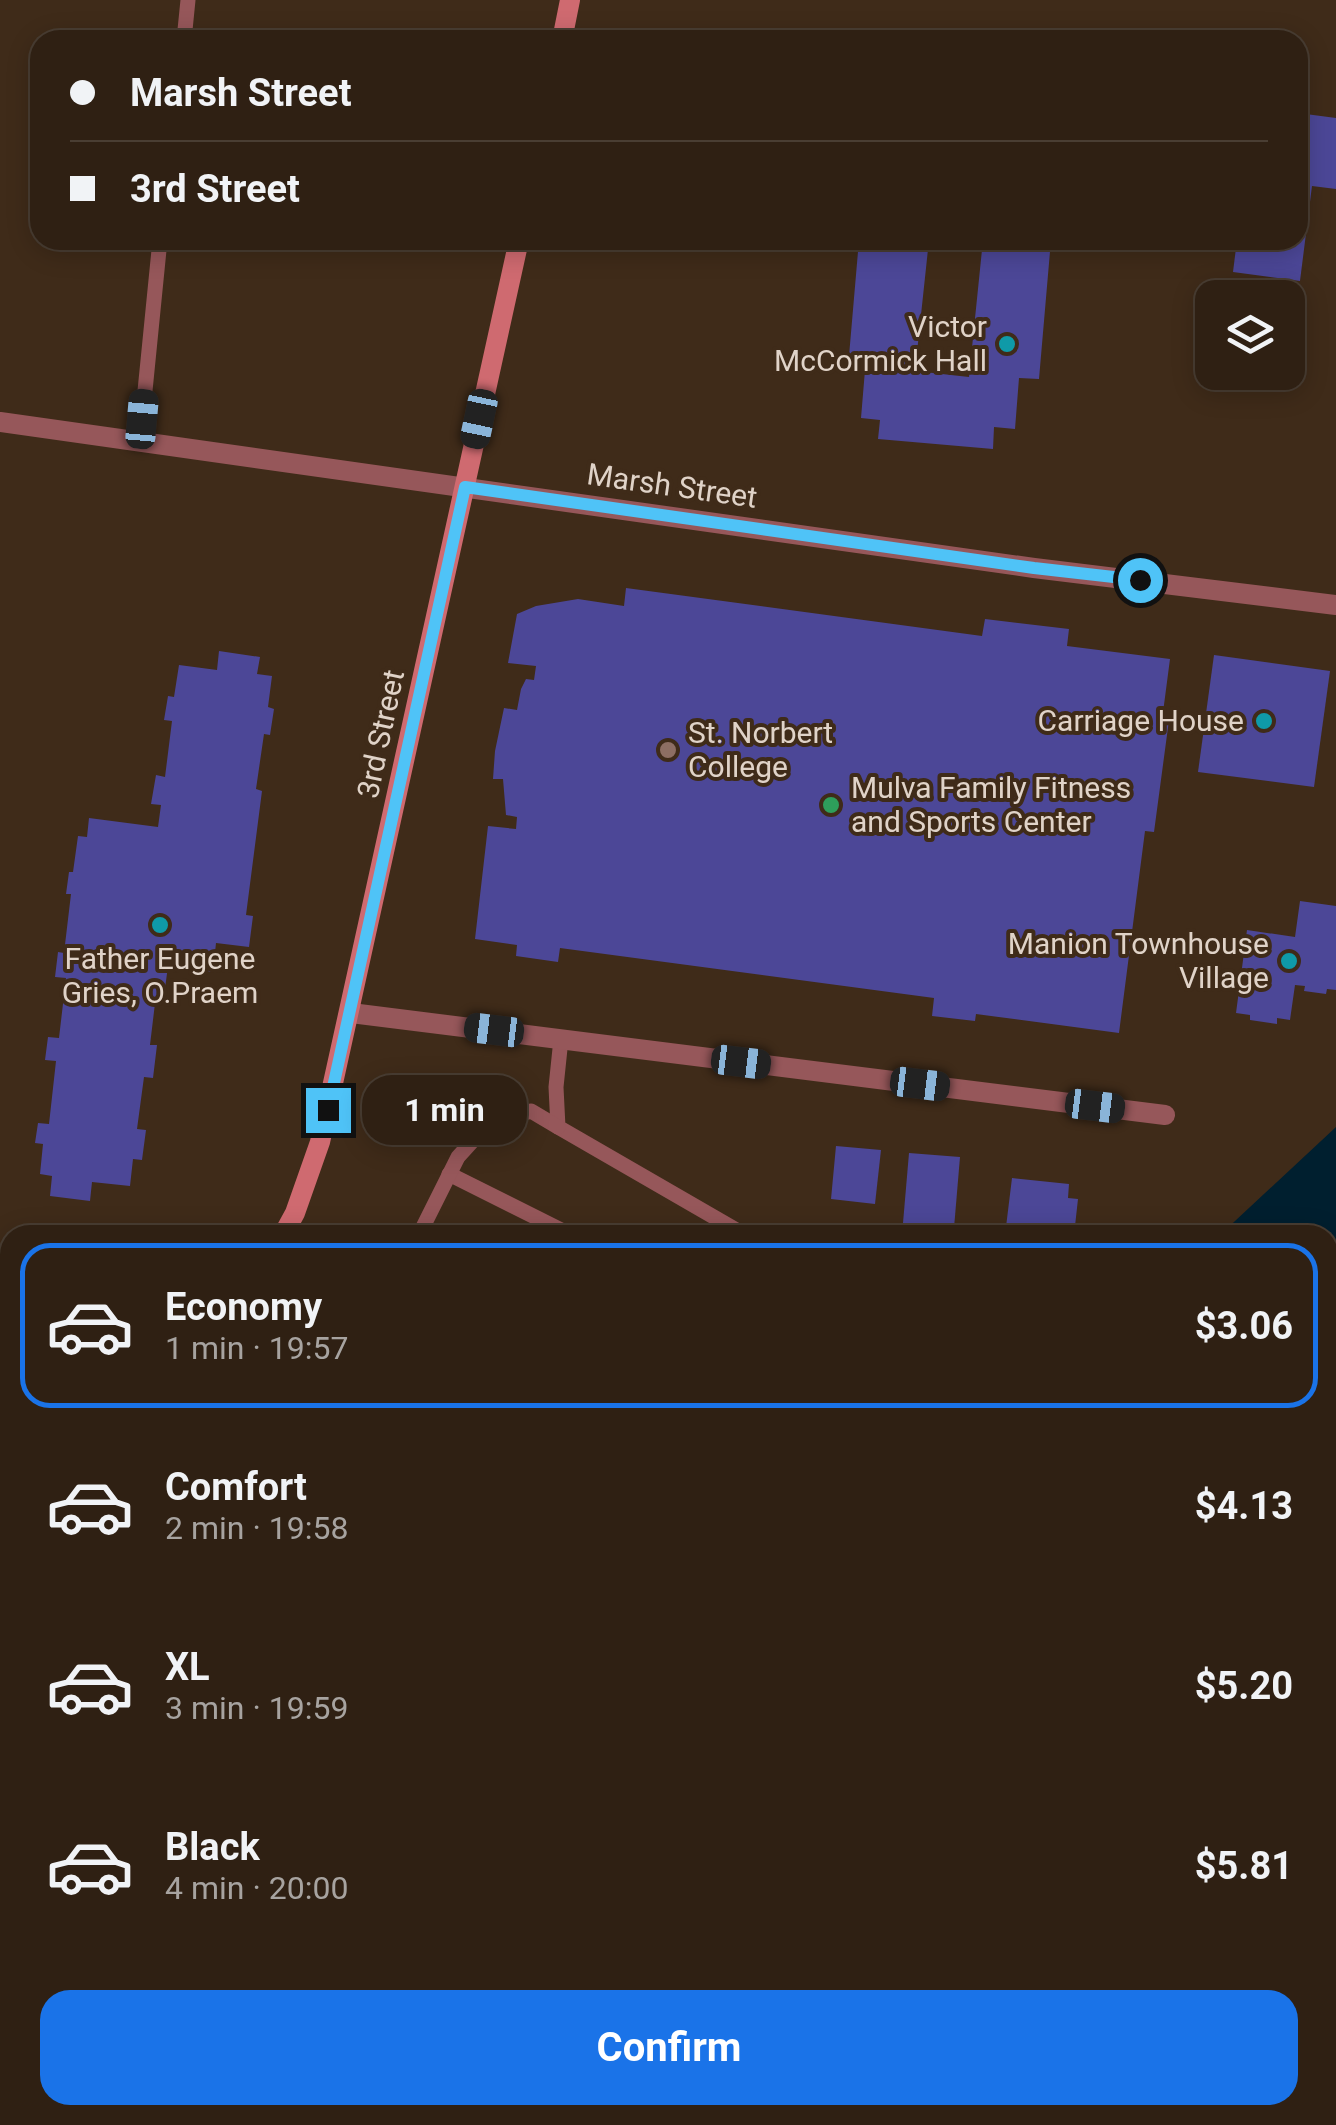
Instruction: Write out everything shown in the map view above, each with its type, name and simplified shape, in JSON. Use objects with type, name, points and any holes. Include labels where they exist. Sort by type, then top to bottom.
[{"type":"main road","points":[[564,30],[570,0]]},
{"type":"main road","name":"3rd Street","points":[[289,1225],[320,1142],[351,1013],[516,250]]},
{"type":"street","name":"Marsh Street","points":[[0,422],[1034,568],[1336,605]]},
{"type":"street","points":[[351,1013],[1165,1115]]},
{"type":"lane","points":[[185,30],[188,0]]},
{"type":"lane","points":[[140,441],[159,250]]},
{"type":"lane","points":[[558,1127],[556,1087],[561,1039]]},
{"type":"lane","points":[[424,1225],[458,1157],[488,1124],[531,1112],[728,1225]]},
{"type":"lane","points":[[450,1174],[551,1225]]},
{"type":"water","points":[[1336,1127],[1336,1225],[1231,1225]]},
{"type":"building","points":[[1308,114],[1336,118],[1336,189],[1312,186],[1308,218]]},
{"type":"building","name":"Victor McCormick Hall","points":[[858,250],[928,250],[915,371],[969,377],[982,250],[1050,250],[1039,379],[1019,378],[1015,429],[994,427],[993,449],[878,439],[880,420],[861,418],[866,358],[849,356]]},
{"type":"building","points":[[1236,250],[1304,250],[1300,280],[1233,272]]},
{"type":"building","name":"Mulva Family Fitness and Sports Center","points":[[626,588],[982,636],[985,619],[1069,629],[1067,646],[1170,659],[1162,720],[1169,720],[1154,832],[1145,831],[1119,1033],[976,1014],[975,1021],[932,1016],[934,998],[560,948],[558,962],[516,956],[517,945],[475,939],[488,826],[516,829],[517,817],[506,815],[503,779],[493,779],[504,708],[517,710],[526,679],[534,680],[536,666],[508,663],[517,614],[536,606],[578,599],[624,606]]},
{"type":"building","name":"Father Eugene Gries, O.Praem","points":[[219,651],[260,657],[257,674],[272,676],[268,707],[274,709],[270,735],[264,734],[256,789],[262,791],[246,915],[253,916],[249,947],[216,943],[213,972],[168,966],[164,996],[156,995],[150,1045],[157,1045],[153,1078],[144,1077],[137,1129],[146,1130],[142,1160],[133,1159],[130,1186],[92,1182],[90,1201],[50,1196],[52,1176],[40,1174],[43,1144],[35,1143],[38,1123],[49,1124],[56,1061],[45,1060],[48,1037],[59,1038],[66,978],[55,977],[58,952],[64,953],[71,894],[66,894],[78,836],[87,837],[89,818],[158,827],[161,805],[151,804],[156,775],[165,777],[172,721],[164,720],[168,696],[174,697],[179,665],[217,670]]},
{"type":"building","name":"Carriage House","points":[[1214,655],[1330,671],[1314,787],[1198,772]]},
{"type":"building","name":"Manion Townhouse Village","points":[[1300,901],[1336,906],[1336,990],[1327,989],[1326,994],[1304,991],[1305,986],[1295,985],[1290,1020],[1277,1018],[1277,1024],[1250,1020],[1250,1015],[1236,1013],[1247,930],[1295,937]]},
{"type":"building","points":[[836,1146],[881,1150],[875,1204],[831,1199]]},
{"type":"building","points":[[909,1153],[960,1157],[954,1225],[903,1223]]},
{"type":"building","points":[[1012,1178],[1069,1184],[1068,1198],[1078,1199],[1075,1225],[1006,1225]]},
{"type":"place","name":"Victor McCormick Hall","points":[[1007,344]]},
{"type":"place","name":"Carriage House","points":[[1264,721]]},
{"type":"place","name":"St. Norbert College","points":[[668,750]]},
{"type":"place","name":"Mulva Family Fitness and Sports Center","points":[[831,805]]},
{"type":"place","name":"Father Eugene Gries, O.Praem","points":[[160,925]]},
{"type":"place","name":"Manion Townhouse Village","points":[[1289,961]]},
{"type":"route","points":[[328,1110],[465,487],[1140,580]]}]
